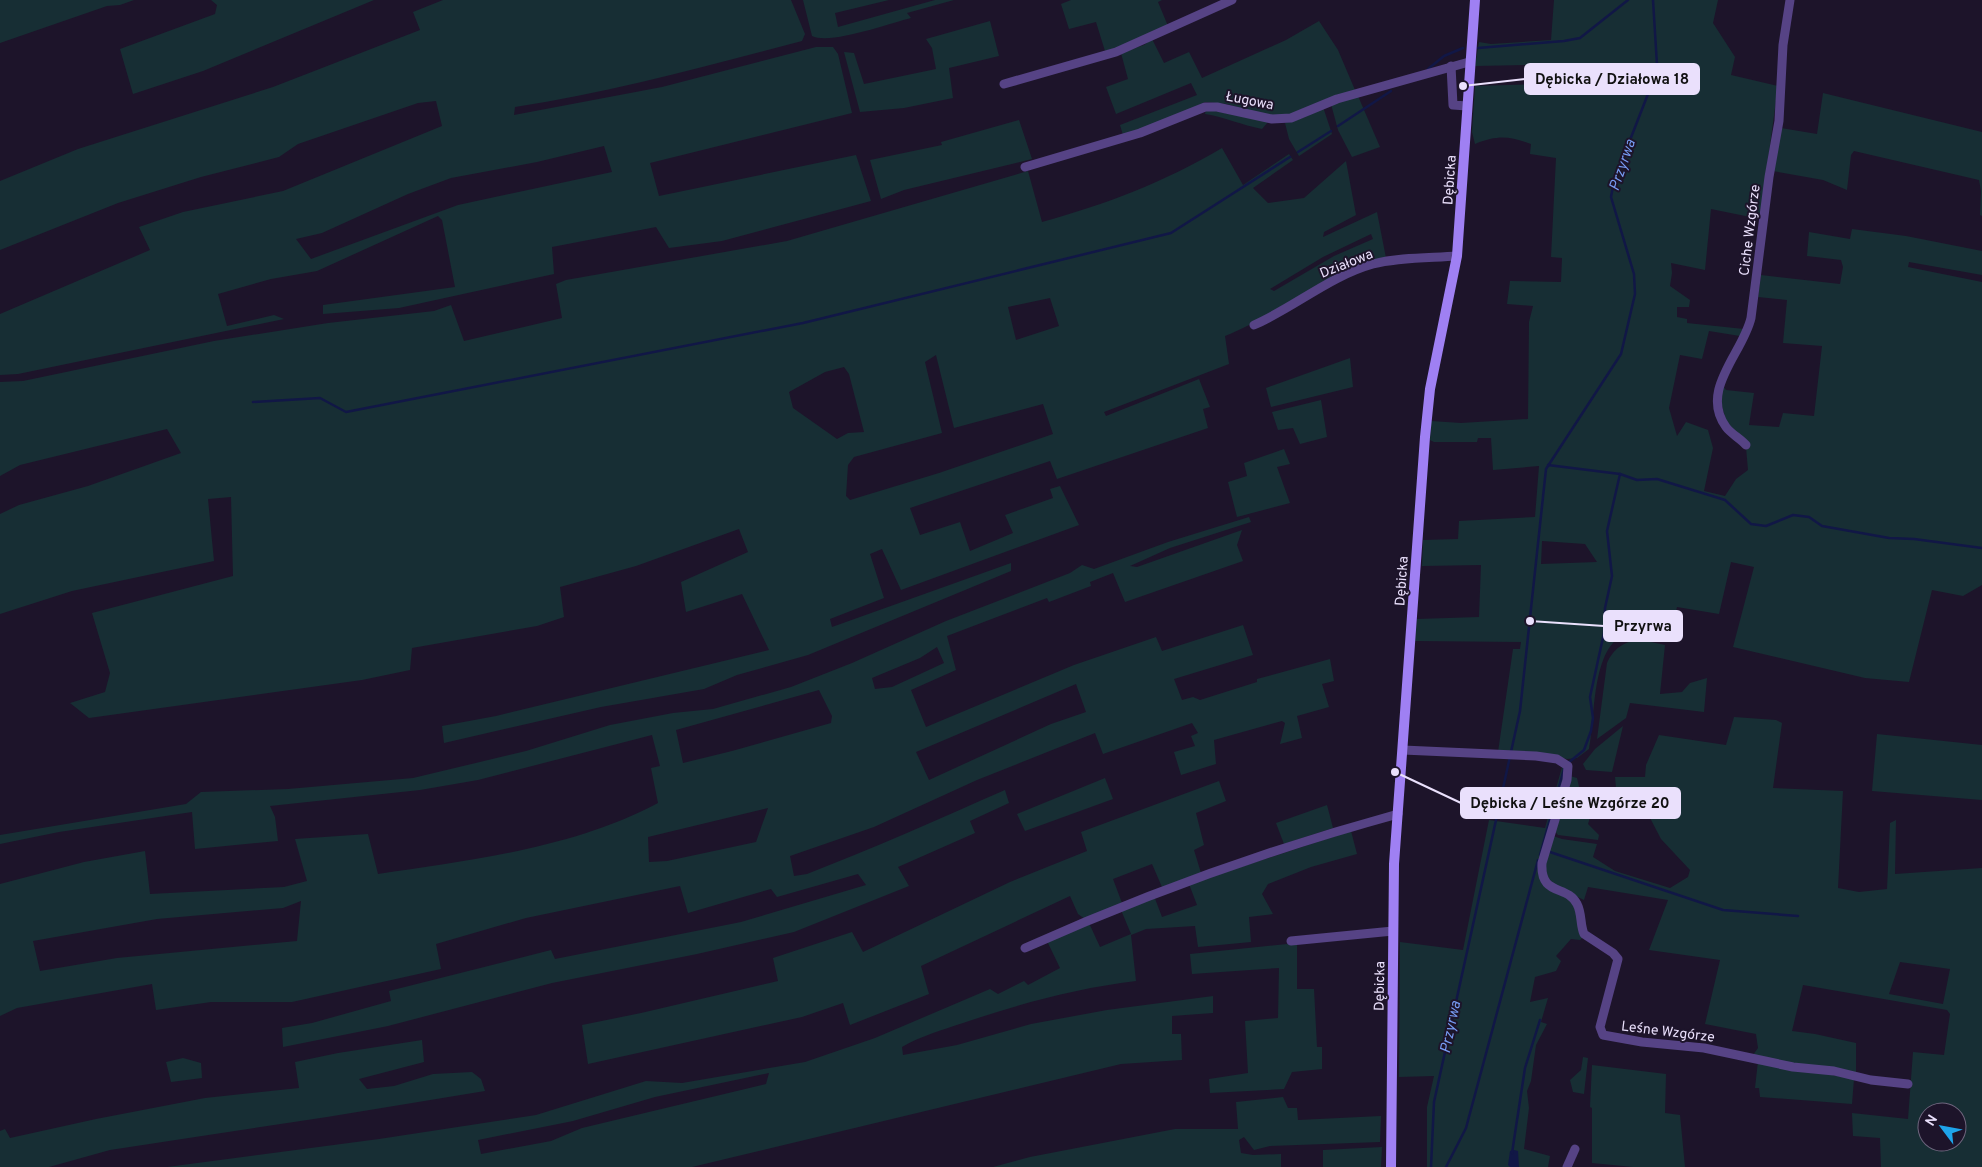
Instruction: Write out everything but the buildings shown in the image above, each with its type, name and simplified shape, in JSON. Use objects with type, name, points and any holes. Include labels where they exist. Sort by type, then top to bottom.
[{"type":"street","points":[[1004,84],[1116,52],[1232,0]]},
{"type":"street","name":"Dębicka","points":[[1391,1167],[1393,931],[1398,814],[1430,389],[1457,256],[1475,0]]},
{"type":"street","name":"Ciche Wzgórze","points":[[1746,445],[1724,424],[1716,396],[1720,382],[1746,335],[1751,318],[1769,177],[1779,121],[1783,45],[1790,0]]},
{"type":"street","name":"Ługowa","points":[[1025,167],[1140,133],[1205,107],[1217,107],[1263,118],[1291,118],[1337,99],[1470,62]]},
{"type":"street","points":[[1451,66],[1453,106],[1467,106]]},
{"type":"street","name":"Działowa","points":[[1254,324],[1334,281],[1372,265],[1392,261],[1457,256]]},
{"type":"street","name":"Leśne Wzgórze","points":[[1403,750],[1509,754],[1557,759],[1568,766],[1567,780],[1542,863],[1542,874],[1551,888],[1570,896],[1578,905],[1584,934],[1613,953],[1618,959],[1600,1027],[1603,1035],[1642,1042],[1704,1048],[1793,1066],[1834,1071],[1871,1080],[1908,1084]]},
{"type":"street","points":[[1025,948],[1146,896],[1306,840],[1398,814]]},
{"type":"street","points":[[1291,941],[1393,931]]},
{"type":"street","points":[[1567,1167],[1575,1149]]},
{"type":"green space","points":[[0,0],[134,0],[120,5],[107,6],[0,43]]},
{"type":"green space","points":[[211,0],[374,0],[203,71],[133,94],[120,49],[215,14],[217,5]]},
{"type":"green space","points":[[443,0],[791,0],[805,34],[802,41],[624,86],[515,107],[514,115],[662,87],[816,47],[833,47],[838,54],[852,113],[650,163],[659,196],[856,155],[871,201],[722,241],[669,248],[656,227],[552,247],[554,274],[399,308],[323,314],[323,305],[455,287],[442,220],[438,216],[317,271],[271,279],[218,294],[227,326],[274,315],[284,319],[18,374],[0,375],[0,314],[150,250],[139,227],[183,212],[283,191],[442,126],[436,101],[418,103],[298,144],[279,157],[201,177],[118,203],[0,250],[0,181],[78,149],[273,87],[420,30],[413,12]],"holes":[[[604,146],[612,172],[458,205],[311,259],[296,239],[322,233],[408,194],[451,178],[537,162]]]},
{"type":"green space","points":[[803,0],[889,0],[835,13],[838,27],[935,0],[954,0],[907,13],[911,18],[846,36],[821,38],[812,36]]},
{"type":"green space","points":[[1071,0],[1162,0],[1158,2],[1168,26],[1130,44],[1105,51],[1096,22],[1069,29],[1061,4]]},
{"type":"green space","points":[[1554,0],[1718,0],[1713,23],[1735,57],[1731,75],[1778,86],[1760,219],[1711,209],[1705,270],[1671,263],[1670,286],[1690,300],[1689,307],[1677,307],[1677,317],[1687,319],[1687,323],[1744,329],[1740,336],[1709,331],[1702,359],[1680,355],[1669,408],[1677,436],[1686,422],[1708,430],[1713,448],[1704,491],[1725,496],[1736,479],[1748,470],[1746,447],[1750,448],[1744,438],[1728,426],[1718,394],[1723,386],[1726,390],[1754,393],[1749,425],[1779,427],[1783,413],[1814,416],[1822,346],[1783,343],[1787,300],[1758,297],[1761,275],[1840,284],[1843,267],[1841,260],[1807,256],[1809,232],[1850,239],[1852,229],[1906,236],[1982,251],[1982,275],[1909,262],[1908,267],[1982,282],[1982,585],[1963,596],[1932,590],[1909,682],[1865,678],[1733,647],[1754,567],[1731,562],[1719,614],[1677,607],[1670,637],[1647,632],[1633,632],[1619,637],[1609,648],[1602,663],[1598,681],[1589,749],[1577,758],[1567,759],[1543,754],[1498,752],[1513,649],[1520,649],[1521,642],[1415,641],[1417,619],[1479,617],[1481,565],[1422,566],[1423,540],[1458,539],[1459,521],[1535,517],[1539,466],[1493,470],[1491,438],[1478,438],[1477,442],[1434,442],[1430,440],[1431,421],[1461,423],[1528,419],[1529,322],[1533,306],[1507,304],[1510,281],[1561,282],[1562,258],[1551,257],[1556,158],[1530,154],[1531,144],[1516,139],[1497,138],[1475,144],[1472,132],[1475,86],[1570,83],[1569,64],[1475,66],[1479,42],[1491,44],[1551,40]],"holes":[[[1542,541],[1585,544],[1597,562],[1541,564]]]},
{"type":"green space","points":[[990,21],[999,56],[949,68],[953,98],[904,108],[860,112],[844,52],[854,53],[864,84],[936,69],[932,48],[926,39]]},
{"type":"green space","points":[[1319,21],[1338,50],[1355,90],[1286,117],[1268,116],[1227,104],[1205,102],[1167,120],[1123,135],[1120,125],[1197,95],[1191,83],[1116,114],[1106,87],[1128,79],[1121,53],[1144,45],[1152,39],[1164,63],[1189,52],[1202,78],[1286,40]]},
{"type":"green space","points":[[1823,93],[1982,132],[1982,216],[1980,215],[1981,191],[1979,180],[1854,151],[1851,155],[1847,190],[1823,180],[1773,171],[1781,128],[1817,134]]},
{"type":"green space","points":[[1358,96],[1380,147],[1352,157],[1338,130],[1331,104]]},
{"type":"green space","points":[[1323,107],[1332,134],[1299,156],[1289,139],[1285,123],[1305,117]]},
{"type":"green space","points":[[1206,109],[1268,122],[1262,129],[1205,114]]},
{"type":"green space","points":[[1019,120],[1032,159],[904,190],[881,199],[870,160],[942,145],[941,142]]},
{"type":"green space","points":[[1222,148],[1243,185],[1289,154],[1293,160],[1253,188],[1268,203],[1304,198],[1346,161],[1356,215],[1324,232],[1323,237],[1377,212],[1386,258],[1278,308],[1252,324],[1225,336],[1229,364],[1104,412],[1106,416],[1199,379],[1210,407],[1203,409],[1208,428],[1057,479],[1050,461],[910,508],[920,535],[960,522],[970,551],[1013,533],[1005,515],[1053,498],[1050,489],[1060,486],[1079,525],[901,590],[882,549],[870,554],[884,598],[830,619],[832,627],[1011,563],[1011,571],[808,655],[737,675],[704,689],[601,707],[444,743],[442,726],[496,716],[769,650],[742,594],[686,612],[681,582],[748,552],[739,529],[636,566],[560,587],[564,617],[537,626],[412,648],[410,670],[362,680],[89,718],[70,703],[105,692],[110,673],[92,613],[233,576],[231,497],[208,499],[214,561],[72,591],[0,614],[0,514],[19,505],[88,486],[181,453],[167,429],[20,465],[0,476],[0,382],[23,381],[214,341],[328,323],[434,311],[451,305],[464,341],[562,318],[556,284],[566,280],[787,241],[1028,171],[1042,222],[1135,191]],"holes":[[[1371,234],[1373,239],[1334,256],[1274,291],[1270,289],[1323,257]],[[1050,298],[1059,326],[1016,340],[1008,307]],[[936,355],[954,428],[1043,404],[1053,434],[939,473],[850,500],[846,496],[848,465],[854,457],[942,433],[925,362]],[[844,367],[849,374],[864,432],[848,433],[837,439],[793,408],[789,392],[825,372]]]},
{"type":"green space","points":[[1350,358],[1353,387],[1271,407],[1266,388]]},
{"type":"green space","points":[[1321,400],[1327,437],[1300,444],[1293,428],[1278,430],[1272,412]]},
{"type":"green space","points":[[1284,449],[1290,464],[1277,467],[1290,503],[1237,517],[1228,482],[1247,476],[1244,463]]},
{"type":"green space","points":[[1249,517],[1251,522],[1170,548],[1130,566],[1137,567],[1242,530],[1237,545],[1243,561],[1125,602],[1113,573],[1090,582],[1091,586],[1049,602],[1047,598],[947,636],[956,670],[911,690],[926,727],[1074,665],[1156,637],[1162,651],[1243,625],[1253,655],[1174,679],[1182,700],[1193,697],[1200,700],[1257,682],[1257,679],[1330,659],[1334,681],[1322,684],[1329,707],[1297,716],[1302,738],[1280,744],[1285,723],[1282,721],[1214,740],[1216,764],[1181,775],[1174,752],[1195,746],[1191,736],[1198,733],[1192,723],[1103,754],[1095,733],[977,780],[874,827],[790,856],[794,876],[807,874],[882,844],[1005,790],[1009,803],[970,821],[975,833],[898,867],[909,886],[794,932],[697,954],[552,983],[388,1026],[283,1047],[282,1028],[312,1023],[391,1001],[389,991],[551,950],[555,959],[741,922],[866,885],[858,874],[777,897],[771,889],[688,913],[680,886],[526,918],[436,944],[441,969],[292,1002],[211,1002],[156,1010],[152,984],[17,1008],[0,1016],[0,884],[84,862],[145,851],[150,894],[284,887],[307,881],[295,839],[368,834],[378,874],[485,857],[557,842],[626,818],[658,803],[651,768],[660,766],[652,735],[478,780],[420,790],[270,806],[275,817],[278,841],[195,849],[192,812],[59,832],[0,844],[0,835],[186,804],[201,792],[288,789],[413,778],[526,751],[610,725],[673,713],[713,709],[791,687],[852,663],[946,621],[1070,573],[1082,565],[1094,569],[1168,542]],"holes":[[[937,647],[944,663],[892,687],[875,689],[872,678],[920,658]],[[1076,684],[1086,712],[1051,724],[929,780],[916,752]],[[819,690],[832,716],[831,723],[683,763],[676,730]],[[768,808],[756,842],[667,861],[649,862],[648,837]],[[301,901],[297,941],[117,958],[40,971],[33,941],[157,919],[283,908]]]},
{"type":"green space","points":[[1637,639],[1665,645],[1660,694],[1682,692],[1690,683],[1707,678],[1704,712],[1630,703],[1626,718],[1597,739],[1607,663],[1619,647]]},
{"type":"green space","points":[[1734,717],[1776,720],[1782,723],[1773,788],[1843,791],[1838,888],[1859,892],[1887,889],[1890,823],[1896,820],[1895,874],[1982,868],[1982,1167],[1881,1167],[1880,1138],[1853,1136],[1852,1113],[1908,1119],[1913,1052],[1944,1055],[1950,1014],[1947,1010],[1803,985],[1792,1031],[1856,1043],[1856,1073],[1780,1062],[1753,1055],[1758,1048],[1756,1034],[1705,1024],[1720,960],[1649,950],[1668,900],[1588,887],[1584,900],[1561,889],[1549,878],[1546,871],[1546,862],[1553,836],[1597,844],[1593,857],[1615,871],[1670,888],[1688,877],[1690,870],[1661,839],[1638,795],[1616,788],[1615,777],[1645,777],[1646,765],[1659,735],[1726,745]],"holes":[[[1900,962],[1950,969],[1943,1004],[1889,994]]]},
{"type":"green space","points":[[1623,726],[1612,772],[1586,770],[1583,764],[1595,749]]},
{"type":"green space","points":[[1877,734],[1982,745],[1982,800],[1872,791]]},
{"type":"green space","points":[[1562,767],[1566,768],[1539,874],[1572,900],[1583,937],[1580,940],[1571,939],[1556,956],[1561,961],[1556,971],[1535,977],[1530,1002],[1548,998],[1541,1022],[1547,1024],[1536,1045],[1531,1081],[1527,1091],[1529,1108],[1524,1149],[1550,1156],[1548,1167],[1427,1167],[1427,1107],[1434,1076],[1399,1077],[1400,942],[1463,950],[1489,820],[1545,828]]},
{"type":"green space","points":[[1570,776],[1577,778],[1581,795],[1593,808],[1588,824],[1599,835],[1598,840],[1558,835],[1554,830]]},
{"type":"green space","points":[[1105,778],[1113,799],[1025,831],[1017,814]]},
{"type":"green space","points":[[1219,781],[1226,801],[1196,813],[1204,845],[1194,850],[1201,873],[1162,887],[1152,864],[1113,879],[1122,903],[1085,919],[1078,914],[1070,896],[921,966],[929,994],[850,1025],[843,1003],[802,1017],[588,1064],[582,1025],[778,981],[773,958],[852,932],[863,952],[1010,882],[1087,851],[1081,832]]},
{"type":"green space","points":[[1327,805],[1333,828],[1284,844],[1276,823]]},
{"type":"green space","points":[[1351,831],[1357,854],[1311,867],[1268,884],[1262,894],[1273,914],[1249,917],[1251,942],[1198,947],[1195,926],[1146,929],[1131,935],[1136,981],[1070,992],[1027,1003],[939,1031],[902,1047],[903,1055],[957,1045],[1031,1024],[1107,1010],[1213,996],[1213,1013],[1172,1016],[1172,1034],[1181,1034],[1182,1060],[1121,1064],[692,1167],[167,1167],[379,1139],[536,1115],[646,1081],[682,1083],[805,1062],[875,1038],[990,989],[998,994],[1024,981],[1028,985],[1060,968],[1047,941],[1089,923],[1100,947],[1131,934],[1121,910],[1154,896],[1162,917],[1197,905],[1189,884]],"holes":[[[769,1073],[766,1084],[582,1128],[551,1141],[481,1154],[478,1140],[573,1121],[655,1097]]]},
{"type":"green space","points":[[1297,943],[1297,989],[1314,989],[1317,1047],[1322,1047],[1322,1069],[1292,1072],[1284,1089],[1210,1093],[1209,1079],[1248,1073],[1245,1021],[1278,1018],[1279,968],[1192,974],[1190,954]]},
{"type":"green space","points":[[422,1040],[424,1062],[359,1079],[367,1089],[394,1086],[433,1074],[472,1072],[481,1079],[485,1091],[110,1150],[49,1167],[0,1167],[0,1131],[5,1129],[10,1138],[205,1098],[299,1088],[295,1062],[338,1053]]},
{"type":"green space","points":[[1583,1057],[1588,1058],[1584,1094],[1573,1092],[1570,1080],[1581,1070]]},
{"type":"green space","points":[[183,1058],[201,1063],[202,1078],[171,1082],[166,1062]]},
{"type":"green space","points":[[1758,1061],[1854,1079],[1852,1104],[1760,1097],[1759,1088],[1755,1088]]},
{"type":"green space","points":[[1592,1065],[1666,1074],[1665,1113],[1680,1115],[1685,1167],[1633,1167],[1592,1163],[1592,1108],[1590,1107]]},
{"type":"green space","points":[[1283,1097],[1288,1108],[1297,1108],[1298,1120],[1381,1116],[1380,1142],[1270,1146],[1254,1150],[1244,1137],[1239,1140],[1241,1153],[1253,1155],[1281,1154],[1281,1167],[993,1167],[1030,1157],[1175,1129],[1238,1129],[1236,1102]]},
{"type":"green space","points":[[1382,1147],[1381,1167],[1323,1167],[1323,1150]]},
{"type":"shaded area","points":[[1510,1151],[1518,1151],[1519,1167],[1510,1167],[1508,1165]]},
{"type":"waterway","points":[[1478,48],[1580,38],[1628,0]]},
{"type":"waterway","name":"Przyrwa","points":[[1431,1167],[1434,1102],[1520,711],[1546,469],[1621,354],[1635,294],[1634,274],[1611,197],[1614,181],[1648,94],[1657,65],[1653,0]]},
{"type":"waterway","points":[[1428,69],[1444,56],[1463,48]]},
{"type":"waterway","points":[[1338,126],[1391,91]]},
{"type":"waterway","points":[[1298,152],[1331,131]]},
{"type":"waterway","points":[[253,402],[320,398],[346,412],[803,323],[1171,233],[1290,157]]},
{"type":"waterway","points":[[1548,465],[1620,474],[1607,531],[1612,576],[1605,608],[1604,633],[1590,697],[1593,718],[1591,731],[1584,750],[1568,763]]},
{"type":"waterway","points":[[1620,474],[1637,480],[1657,479],[1725,500],[1751,524],[1766,526],[1793,515],[1809,517],[1822,526],[1889,538],[1914,539],[1982,548]]},
{"type":"waterway","points":[[1540,855],[1564,769]]},
{"type":"waterway","points":[[1547,851],[1723,910],[1798,916]]},
{"type":"waterway","points":[[1446,1167],[1466,1128],[1538,860]]},
{"type":"waterway","points":[[1512,1153],[1525,1068],[1540,1020]]},
{"type":"place","name":"Dębicka / Działowa 18","points":[[1463,86]]},
{"type":"place","name":"Przyrwa","points":[[1530,621]]},
{"type":"place","name":"Dębicka / Leśne Wzgórze 20","points":[[1395,772]]}]
